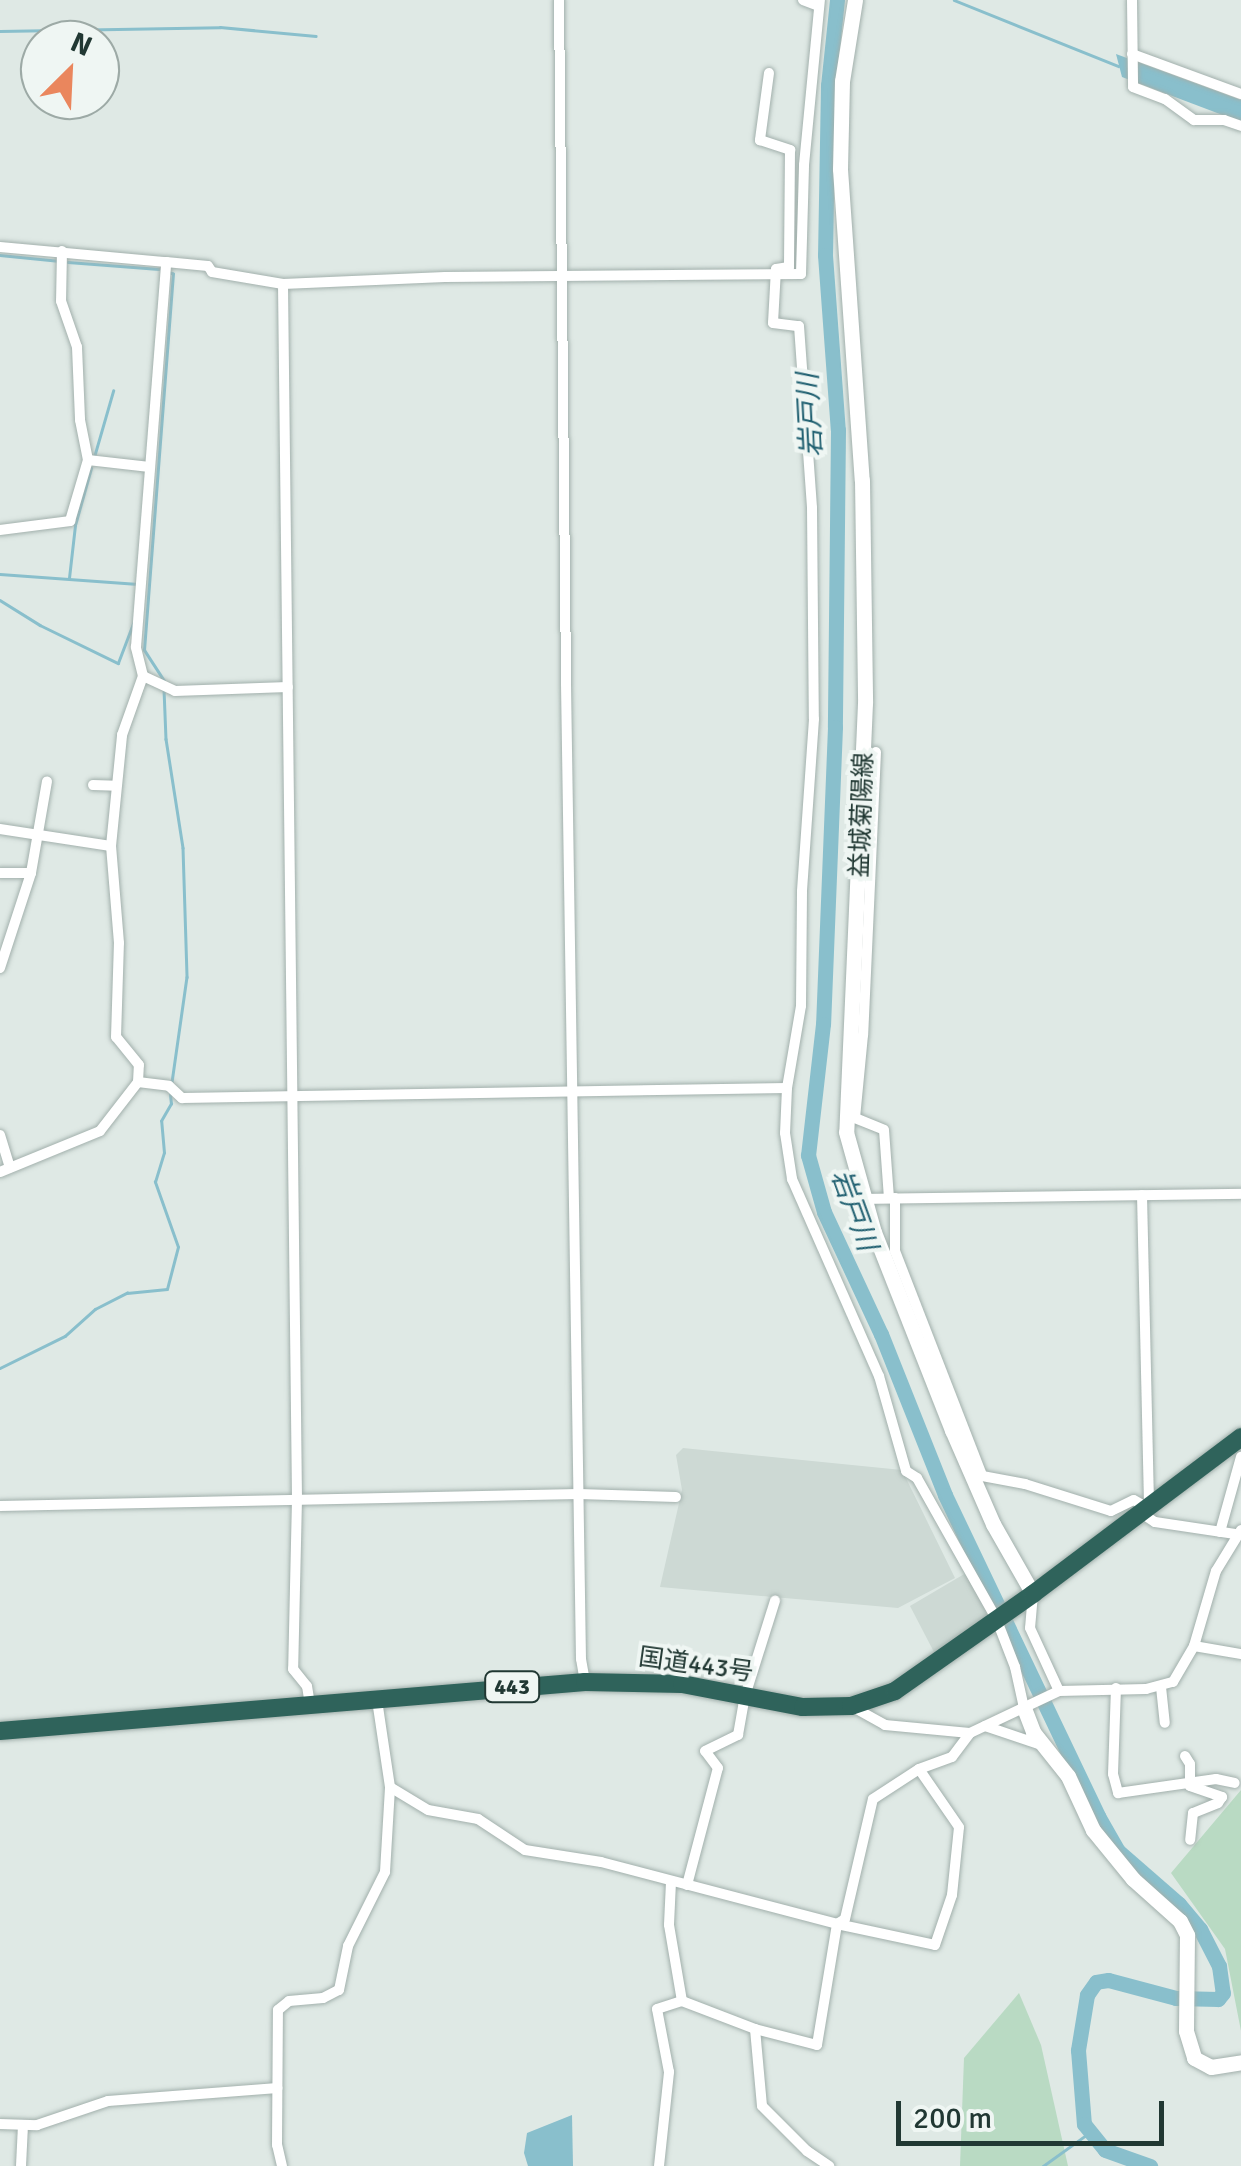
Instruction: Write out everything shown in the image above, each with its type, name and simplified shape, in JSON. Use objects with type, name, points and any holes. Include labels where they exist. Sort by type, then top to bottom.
[{"type":"highway","name":"国道443号","points":[[0,1731],[585,1682],[682,1684],[802,1707],[851,1706],[896,1690],[1029,1597],[1145,1508],[1238,1448]]},
{"type":"main road","name":"益城菊陽線","points":[[854,0],[842,81],[840,169],[862,480],[866,703],[846,1104],[850,1158],[976,1475],[1029,1597]]},
{"type":"main road","points":[[1028,1707],[1044,1746],[1068,1776],[1093,1830],[1112,1855],[1180,1921],[1187,1936],[1186,2031],[1194,2058],[1204,2064],[1241,2062]]},
{"type":"street","points":[[560,0],[579,1494],[585,1682]]},
{"type":"street","points":[[0,247],[208,266],[212,272],[282,284],[801,274],[804,165],[820,3],[803,0]]},
{"type":"street","points":[[1132,0],[1133,84],[1165,100],[1184,116],[1241,126]]},
{"type":"street","points":[[1132,56],[1241,94]]},
{"type":"street","points":[[769,73],[760,140],[790,150],[788,266],[776,268],[773,324],[799,326],[812,508],[814,719],[802,892],[802,1006],[787,1088],[785,1133],[792,1178],[880,1376],[906,1471],[917,1478],[996,1618],[1028,1707]]},
{"type":"street","points":[[0,530],[70,522],[88,460],[80,420],[77,348],[61,301],[62,251]]},
{"type":"street","points":[[0,1135],[5,1170],[100,1131],[138,1082],[138,1065],[116,1036],[120,943],[111,846],[122,735],[142,676],[136,647],[166,262]]},
{"type":"street","points":[[282,284],[298,1498],[293,1669],[307,1686],[310,1705]]},
{"type":"street","points":[[88,460],[150,467]]},
{"type":"street","points":[[142,676],[175,691],[288,686]]},
{"type":"street","points":[[851,1706],[885,1724],[970,1732],[1060,1691],[1161,1687],[1173,1682],[1194,1646],[1216,1571],[1238,1532],[1154,1522],[1134,1500],[1104,1510],[976,1475],[895,1251],[884,1130],[855,1118],[864,1036],[876,752]]},
{"type":"street","points":[[0,968],[30,872],[47,781]]},
{"type":"street","points":[[92,785],[116,786]]},
{"type":"street","points":[[0,829],[111,846]]},
{"type":"street","points":[[0,873],[30,872]]},
{"type":"street","points":[[138,1082],[169,1086],[182,1098],[787,1088]]},
{"type":"street","points":[[864,1198],[1241,1194]]},
{"type":"street","points":[[1142,1195],[1145,1508]]},
{"type":"street","points":[[1220,1532],[1238,1448]]},
{"type":"street","points":[[0,1506],[579,1494],[676,1498]]},
{"type":"street","points":[[1029,1597],[1030,1628],[1060,1691]]},
{"type":"street","points":[[687,1885],[718,1768],[705,1752],[738,1735],[745,1696],[775,1601]]},
{"type":"street","points":[[1194,1646],[1241,1654]]},
{"type":"street","points":[[1161,1687],[1165,1724]]},
{"type":"street","points":[[1116,1688],[1113,1774],[1118,1793],[1190,1786],[1216,1779],[1235,1783]]},
{"type":"street","points":[[282,2166],[278,2145],[278,2010],[289,2001],[322,1998],[344,1983],[348,1946],[385,1872],[390,1788],[377,1700]]},
{"type":"street","points":[[985,1726],[1044,1746]]},
{"type":"street","points":[[659,2166],[669,2072],[657,2010],[682,2002],[755,2029],[817,2045],[837,1924],[845,1919],[873,1799],[919,1769],[952,1756],[970,1732]]},
{"type":"street","points":[[1184,1756],[1190,1764],[1190,1786]]},
{"type":"street","points":[[390,1788],[428,1810],[478,1820],[525,1850],[601,1862],[837,1924],[935,1945],[952,1895],[959,1827],[919,1769]]},
{"type":"street","points":[[1190,1786],[1222,1797],[1218,1803],[1192,1813],[1190,1840]]},
{"type":"street","points":[[671,1882],[669,1925],[682,2002]]},
{"type":"street","points":[[755,2029],[762,2106],[806,2152],[829,2166]]},
{"type":"street","points":[[0,2124],[23,2126],[64,2118],[78,2108],[108,2101],[278,2088]]},
{"type":"street","points":[[20,2166],[23,2126]]},
{"type":"shaded area","points":[[683,1448],[902,1470],[955,1578],[898,1608],[660,1587],[682,1490],[676,1455]]},
{"type":"shaded area","points":[[966,1573],[989,1614],[935,1654],[910,1606]]},
{"type":"green space","points":[[1241,1790],[1241,2031],[1225,1949],[1171,1873]]},
{"type":"green space","points":[[1019,1993],[1041,2045],[1068,2166],[960,2166],[964,2058]]},
{"type":"water","points":[[1116,54],[1241,100],[1241,122],[1122,77]]},
{"type":"water","points":[[572,2115],[573,2166],[528,2166],[524,2153],[527,2133]]},
{"type":"waterway","name":"岩戸川","points":[[837,0],[828,85],[825,255],[838,430],[835,727],[823,1024],[808,1155],[824,1212],[881,1334],[945,1495],[1098,1816],[1118,1851],[1179,1904],[1200,1929],[1219,1966],[1223,1993],[1218,1999],[1176,1998],[1108,1980],[1096,1982],[1087,1995],[1078,2050],[1084,2124],[1105,2150],[1150,2166]]},
{"type":"waterway","points":[[954,0],[1118,66]]},
{"type":"waterway","points":[[0,31],[220,27],[316,36]]},
{"type":"waterway","points":[[0,255],[60,261]]},
{"type":"waterway","points":[[68,262],[159,269]]},
{"type":"waterway","points":[[164,681],[144,650],[173,274],[167,272]]},
{"type":"waterway","points":[[94,457],[113,391]]},
{"type":"waterway","points":[[69,578],[75,525],[91,468]]},
{"type":"waterway","points":[[0,574],[138,584]]},
{"type":"waterway","points":[[0,600],[40,625],[118,663],[134,621]]},
{"type":"waterway","points":[[164,689],[166,739],[183,848],[187,977],[172,1082]]},
{"type":"waterway","points":[[0,1368],[65,1336],[95,1309],[127,1293],[167,1289],[178,1247],[155,1182],[164,1153],[161,1121],[171,1104],[170,1095]]},
{"type":"waterway","points":[[1043,2166],[1089,2133]]}]
